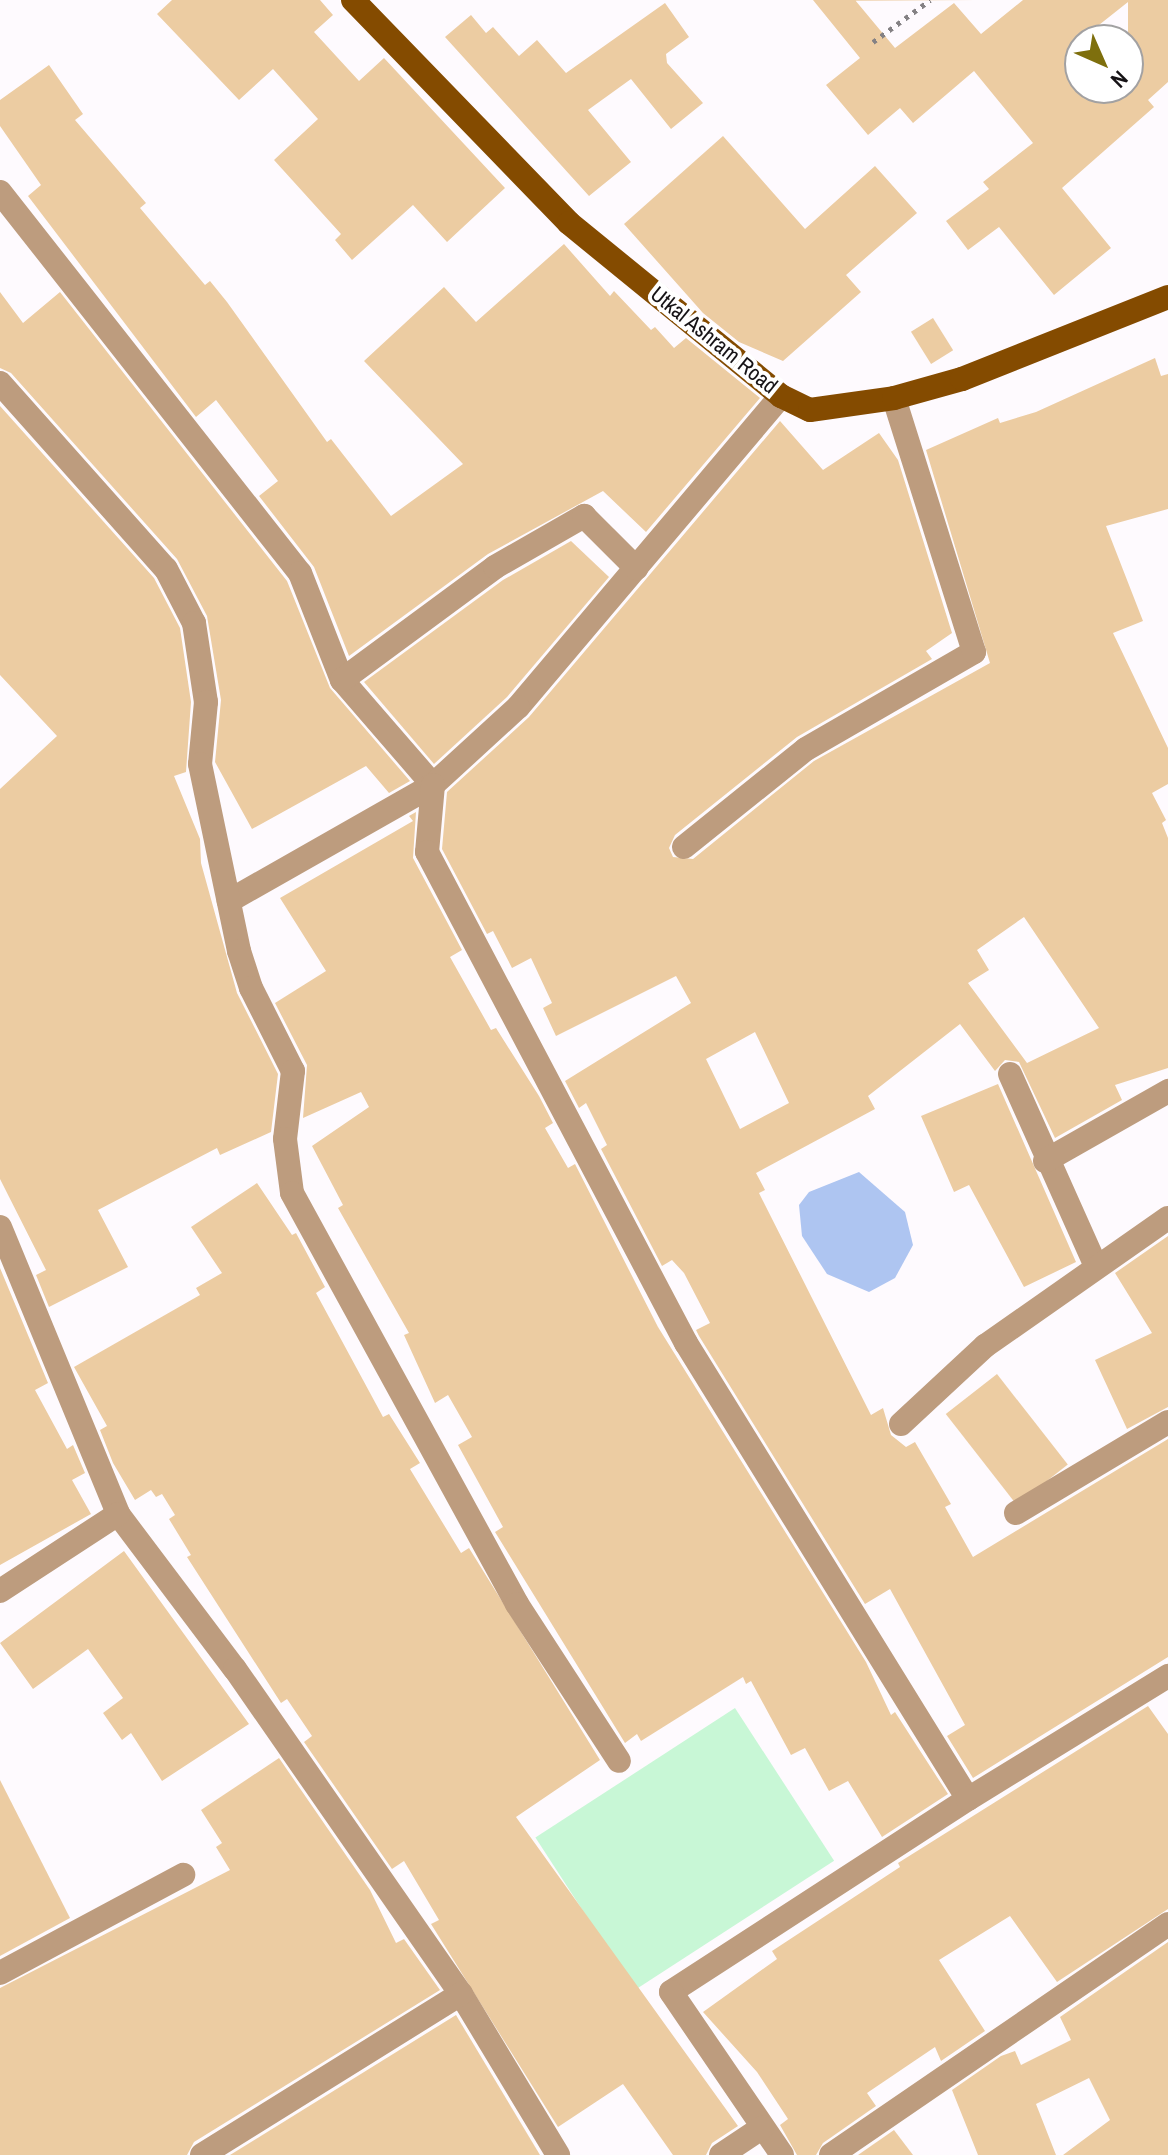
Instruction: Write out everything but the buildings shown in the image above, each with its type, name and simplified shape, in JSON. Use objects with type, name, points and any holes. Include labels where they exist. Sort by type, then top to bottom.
[{"type":"main road","name":"Utkal Ashram Road","points":[[353,0],[569,223],[781,396],[810,410],[894,398],[962,379],[1168,297]]},
{"type":"street","points":[[2,200],[300,573],[342,680],[433,785],[427,852],[586,1160],[686,1343],[968,1799]]},
{"type":"street","points":[[0,383],[166,569],[194,623],[206,702],[200,764],[229,901],[251,988],[293,1071],[285,1139],[292,1193],[302,1217],[517,1604],[619,1761]]},
{"type":"street","points":[[229,901],[433,785],[518,707],[781,396]]},
{"type":"street","points":[[684,847],[806,749],[974,652],[894,398]]},
{"type":"street","points":[[342,680],[495,567],[584,516],[636,568]]},
{"type":"street","points":[[1010,1074],[1045,1161],[1095,1264]]},
{"type":"street","points":[[1045,1161],[1168,1091]]},
{"type":"street","points":[[901,1424],[985,1346],[1095,1264],[1168,1218]]},
{"type":"street","points":[[3,1244],[118,1514],[235,1669],[461,1994],[558,2155]]},
{"type":"street","points":[[1016,1513],[1168,1422]]},
{"type":"street","points":[[0,1591],[118,1514]]},
{"type":"street","points":[[782,2155],[671,1992],[968,1799],[1168,1676]]},
{"type":"street","points":[[0,1973],[183,1875]]},
{"type":"street","points":[[831,2155],[1168,1924]]},
{"type":"street","points":[[202,2155],[461,1994]]},
{"type":"street","points":[[721,2155],[763,2127]]},
{"type":"path","points":[[873,42],[930,0]]},
{"type":"green space","points":[[735,1708],[834,1861],[635,1990],[535,1838]]},
{"type":"water","points":[[859,1172],[905,1212],[913,1245],[895,1278],[869,1292],[827,1274],[802,1236],[799,1205],[809,1192]]}]
